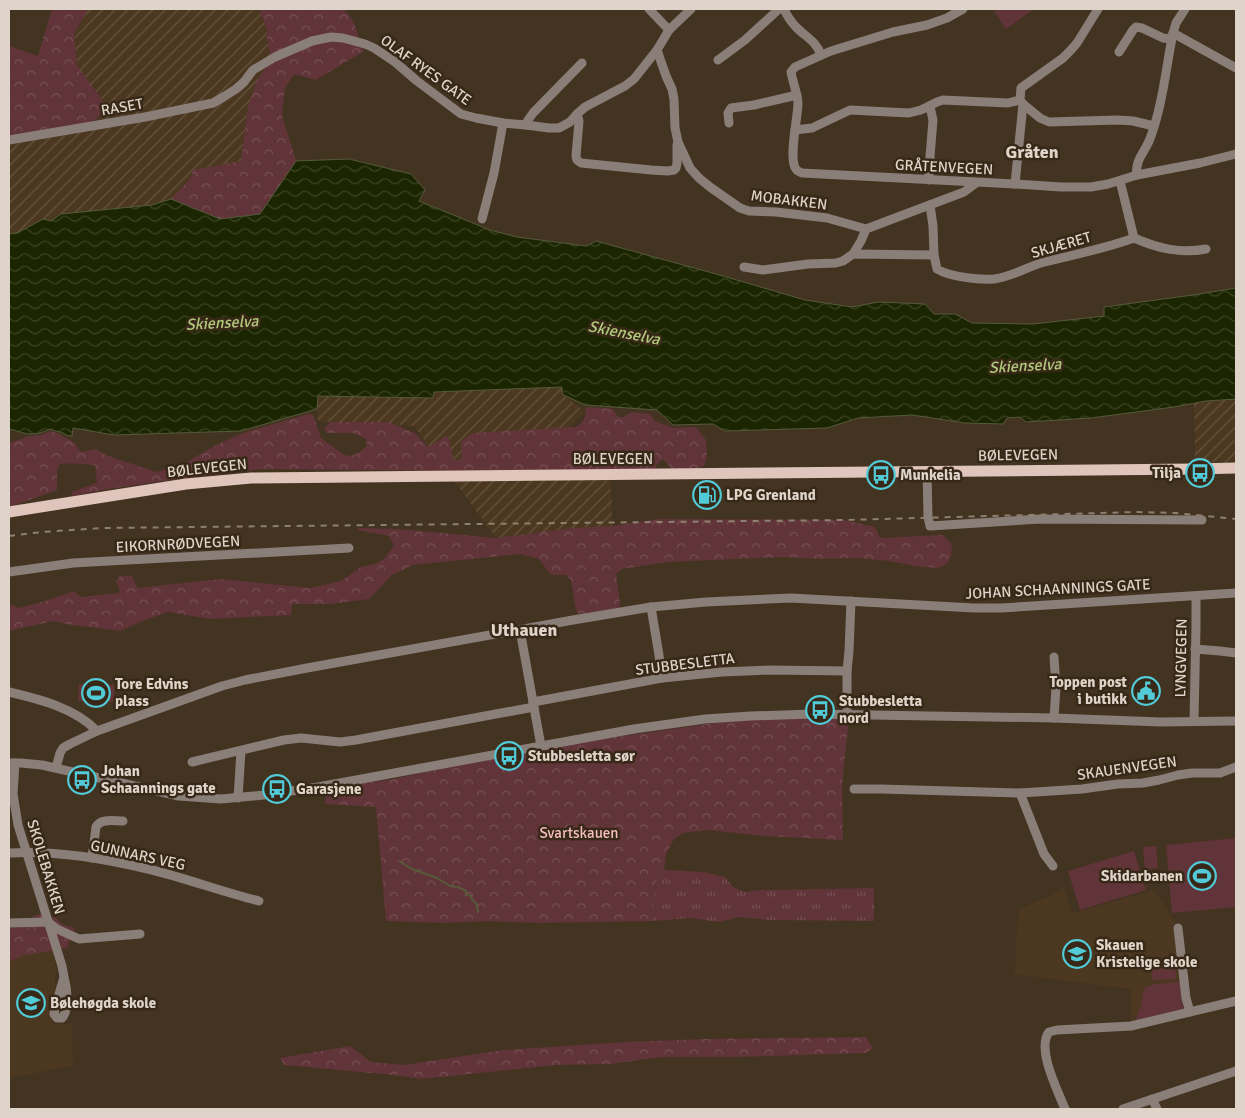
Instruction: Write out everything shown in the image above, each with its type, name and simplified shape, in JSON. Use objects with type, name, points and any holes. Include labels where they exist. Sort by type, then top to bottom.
[{"type":"main road","name":"BØLEVEGEN","points":[[9,512],[186,484],[250,478],[1236,468]]},
{"type":"main road","name":"BØLEVEGEN","points":[[1221,469],[1236,472]]},
{"type":"street","points":[[650,9],[669,30]]},
{"type":"street","name":"OLAF RYES GATE","points":[[236,89],[253,70],[282,54],[322,38],[343,38],[365,44],[379,51],[461,114],[502,123],[559,128],[565,126],[577,114],[596,101],[625,86],[634,79],[657,50],[669,30],[691,9]]},
{"type":"street","points":[[718,60],[745,40],[779,9]]},
{"type":"street","points":[[784,9],[789,19],[798,29],[817,45],[821,55]]},
{"type":"street","points":[[963,9],[927,26],[884,35],[821,55],[795,67],[791,72],[798,105],[794,130],[812,128],[850,110],[909,113],[943,100],[1021,102],[1040,118],[1049,122],[1118,120],[1154,126]]},
{"type":"street","points":[[1015,184],[1021,88],[1070,51],[1098,9]]},
{"type":"street","points":[[1137,175],[1137,163],[1148,144],[1154,126],[1172,36],[1185,9]]},
{"type":"street","points":[[1119,52],[1136,27],[1163,38],[1172,36],[1236,68]]},
{"type":"street","name":"MOBAKKEN","points":[[657,50],[672,89],[678,142],[690,168],[699,178],[722,196],[748,211],[827,218],[866,229]]},
{"type":"street","points":[[526,125],[533,113],[582,63]]},
{"type":"street","name":"RASET","points":[[9,140],[203,105],[218,100],[236,89]]},
{"type":"street","points":[[728,123],[730,108],[754,105],[797,95]]},
{"type":"street","points":[[928,107],[933,120],[929,180]]},
{"type":"street","name":"MOBAKKEN","points":[[577,114],[579,121],[576,158],[580,163],[674,170],[677,163],[676,146],[678,142]]},
{"type":"street","points":[[482,219],[494,173],[502,123]]},
{"type":"street","name":"GRÅTENVEGEN","points":[[794,130],[794,166],[802,173],[1046,187],[1098,186],[1137,175],[1236,154]]},
{"type":"street","points":[[1120,180],[1134,238],[1151,246],[1166,249],[1197,251],[1206,249]]},
{"type":"street","points":[[744,267],[763,270],[843,261],[854,254],[866,229],[964,192],[976,183]]},
{"type":"street","points":[[854,254],[934,255],[930,205]]},
{"type":"street","name":"SKJÆRET","points":[[934,255],[936,266],[940,270],[978,279],[994,279],[1134,238]]},
{"type":"street","points":[[926,471],[930,526],[1041,519],[1202,520]]},
{"type":"street","name":"EIKORNRØDVEGEN","points":[[9,572],[73,563],[349,548]]},
{"type":"street","name":"JOHAN SCHAANNINGS GATE","points":[[56,768],[64,748],[97,731],[222,686],[245,680],[651,607],[791,598],[1001,608],[1236,593]]},
{"type":"street","name":"LYNGVEGEN","points":[[1194,721],[1196,596]]},
{"type":"street","points":[[847,714],[847,671],[851,602]]},
{"type":"street","points":[[651,607],[662,678]]},
{"type":"street","points":[[520,630],[541,746]]},
{"type":"street","points":[[1195,649],[1236,653]]},
{"type":"street","points":[[1054,656],[1056,678],[1054,718]]},
{"type":"street","name":"STUBBESLETTA","points":[[192,762],[284,740],[301,738],[340,742],[356,740],[662,678],[722,672],[770,670],[847,671]]},
{"type":"street","points":[[9,692],[32,697],[76,715],[97,731]]},
{"type":"street","points":[[12,763],[56,768],[179,796],[215,799],[264,795],[335,784],[634,729],[705,719],[847,714],[1161,722],[1236,721]]},
{"type":"street","points":[[238,798],[241,751]]},
{"type":"street","name":"SKOLEBAKKEN","points":[[12,763],[16,814],[64,977]]},
{"type":"street","name":"SKAUENVEGEN","points":[[854,789],[1020,793],[1144,783],[1192,773],[1220,773],[1236,767]]},
{"type":"street","points":[[1020,793],[1044,854],[1053,866]]},
{"type":"street","points":[[92,858],[97,824],[102,821],[123,821]]},
{"type":"street","name":"GUNNARS VEG","points":[[9,852],[92,858],[152,870],[259,901]]},
{"type":"street","points":[[9,923],[48,922],[57,929],[80,939],[140,934]]},
{"type":"street","points":[[1178,928],[1186,998],[1190,1012]]},
{"type":"street","points":[[1066,1109],[1044,1052],[1045,1036],[1048,1032],[1131,1026],[1236,1001]]},
{"type":"street","points":[[1123,1109],[1236,1071]]},
{"type":"street","points":[[1152,1099],[1157,1109]]},
{"type":"shaded area","points":[[88,9],[259,9],[268,32],[266,33],[271,59],[248,106],[241,161],[193,170],[190,179],[171,199],[152,205],[51,221],[43,219],[19,232],[9,234],[9,142],[90,128],[108,108],[77,65],[74,34]]},
{"type":"shaded area","points":[[563,387],[562,394],[585,412],[568,429],[566,471],[610,481],[612,526],[573,528],[496,538],[414,426],[318,421],[317,396],[433,398],[434,392]]},
{"type":"shaded area","points":[[1236,399],[1236,465],[1195,458],[1194,403]]},
{"type":"shaded area","name":"Skauen Kristelige skole","points":[[1064,888],[1072,913],[1154,890],[1176,923],[1186,1009],[1131,1026],[1130,989],[1013,974],[1015,970],[1019,909]]},
{"type":"shaded area","name":"Bølehøgda skole","points":[[9,924],[46,930],[57,968],[55,995],[51,1011],[53,1025],[72,1023],[73,1066],[9,1078]]},
{"type":"green space","points":[[52,9],[88,9],[74,34],[77,65],[108,108],[95,120],[90,128],[9,142],[9,46],[38,56]]},
{"type":"green space","points":[[259,9],[344,9],[353,21],[364,51],[316,80],[294,74],[285,88],[282,115],[296,161],[260,214],[220,219],[171,199],[190,179],[193,170],[241,161],[248,106],[258,79],[271,59],[266,33],[268,32]]},
{"type":"green space","points":[[998,9],[1034,9],[1006,29],[994,11]]},
{"type":"green space","points":[[588,407],[613,409],[618,417],[624,417],[631,412],[650,414],[655,421],[673,428],[696,427],[706,440],[707,457],[704,466],[672,469],[663,459],[657,464],[655,470],[556,472],[262,469],[108,489],[73,496],[71,492],[97,483],[95,465],[60,464],[57,470],[57,490],[9,506],[9,443],[51,431],[75,443],[80,452],[96,449],[108,456],[157,472],[187,462],[216,445],[246,432],[308,414],[313,415],[321,438],[344,455],[351,456],[358,453],[367,446],[366,439],[353,433],[327,433],[324,429],[330,422],[388,422],[415,433],[428,447],[446,436],[449,438],[453,459],[458,461],[462,457],[461,442],[473,433],[576,427],[584,419],[585,409]]},
{"type":"green space","points":[[658,519],[844,520],[875,527],[880,538],[943,535],[951,544],[952,550],[948,562],[938,568],[856,558],[816,559],[784,557],[668,562],[622,569],[616,574],[620,602],[619,608],[580,615],[576,611],[571,580],[566,575],[551,575],[539,559],[520,554],[413,565],[392,575],[369,599],[331,604],[292,604],[291,615],[210,619],[168,612],[120,631],[53,621],[9,631],[9,606],[12,605],[18,608],[74,591],[81,597],[118,593],[120,590],[116,581],[120,576],[132,576],[138,588],[221,579],[310,588],[341,581],[361,567],[375,564],[385,558],[394,545],[389,536],[358,530],[358,528],[399,529],[496,538],[573,528],[612,526]]},
{"type":"green space","name":"Tore Edvins plass","points":[[79,684],[114,685],[114,702],[78,701]]},
{"type":"green space","name":"Svartskauen","points":[[849,717],[842,786],[843,840],[765,836],[708,830],[683,833],[674,839],[666,854],[664,870],[655,884],[653,921],[537,923],[489,921],[442,923],[386,921],[376,807],[325,804],[326,790],[348,784],[389,780],[587,741],[751,718]]},
{"type":"green space","name":"Skidarbanen","points":[[1236,838],[1236,907],[1172,913],[1166,845]]},
{"type":"green space","points":[[1156,846],[1158,868],[1145,869],[1143,847]]},
{"type":"green space","points":[[1134,851],[1146,890],[1080,910],[1068,871]]},
{"type":"green space","points":[[664,870],[704,872],[725,877],[733,887],[745,892],[759,890],[874,888],[874,921],[768,920],[740,917],[719,922],[691,918],[653,921],[655,884]]},
{"type":"green space","points":[[41,914],[56,918],[63,925],[75,928],[67,948],[25,955],[9,961],[9,928],[32,926],[33,916]]},
{"type":"green space","points":[[1175,962],[1176,979],[1152,980],[1151,964]]},
{"type":"green space","points":[[1181,982],[1183,1009],[1136,1021],[1142,1002],[1143,989],[1155,984]]},
{"type":"green space","points":[[866,1037],[873,1048],[866,1053],[738,1057],[661,1057],[611,1064],[557,1065],[422,1079],[284,1065],[280,1058],[350,1046],[371,1062],[404,1065],[503,1050],[626,1042]]},
{"type":"water","name":"Skienselva","points":[[349,159],[411,174],[425,190],[419,201],[490,230],[517,237],[587,246],[596,241],[805,300],[852,307],[878,302],[925,304],[934,314],[955,314],[972,323],[1033,324],[1104,316],[1104,307],[1236,288],[1236,399],[1206,401],[1091,418],[1026,422],[1020,417],[1007,418],[1003,424],[965,423],[912,415],[858,418],[827,428],[725,431],[713,424],[673,425],[657,410],[585,405],[562,394],[562,387],[434,392],[433,398],[318,396],[317,409],[241,431],[114,435],[73,428],[72,436],[68,436],[51,429],[33,434],[9,429],[9,234],[19,232],[43,219],[51,221],[61,214],[152,205],[171,199],[220,219],[260,214],[296,161]]},
{"type":"waterway","points":[[399,861],[412,869],[466,891],[467,895],[471,896],[472,900],[476,903],[478,912]]},
{"type":"railway","points":[[9,536],[102,528],[844,520],[1137,512],[1175,513],[1236,519]]},
{"type":"place","name":"Tilja","points":[[1200,473]]},
{"type":"place","name":"Munkelia","points":[[881,475]]},
{"type":"place","name":"LPG Grenland","points":[[707,495]]},
{"type":"place","name":"Toppen post i butikk","points":[[1146,691]]},
{"type":"place","name":"Tore Edvins plass","points":[[96,693]]},
{"type":"place","name":"Stubbesletta nord","points":[[820,710]]},
{"type":"place","name":"Stubbesletta sør","points":[[509,756]]},
{"type":"place","name":"Johan Schaannings gate","points":[[82,780]]},
{"type":"place","name":"Garasjene","points":[[277,789]]},
{"type":"place","name":"Skidarbanen","points":[[1202,876]]},
{"type":"place","name":"Skauen Kristelige skole","points":[[1077,954]]},
{"type":"place","name":"Bølehøgda skole","points":[[31,1003]]},
{"type":"district","name":"Gråten","points":[[1032,152]]},
{"type":"district","name":"Uthauen","points":[[524,630]]}]
